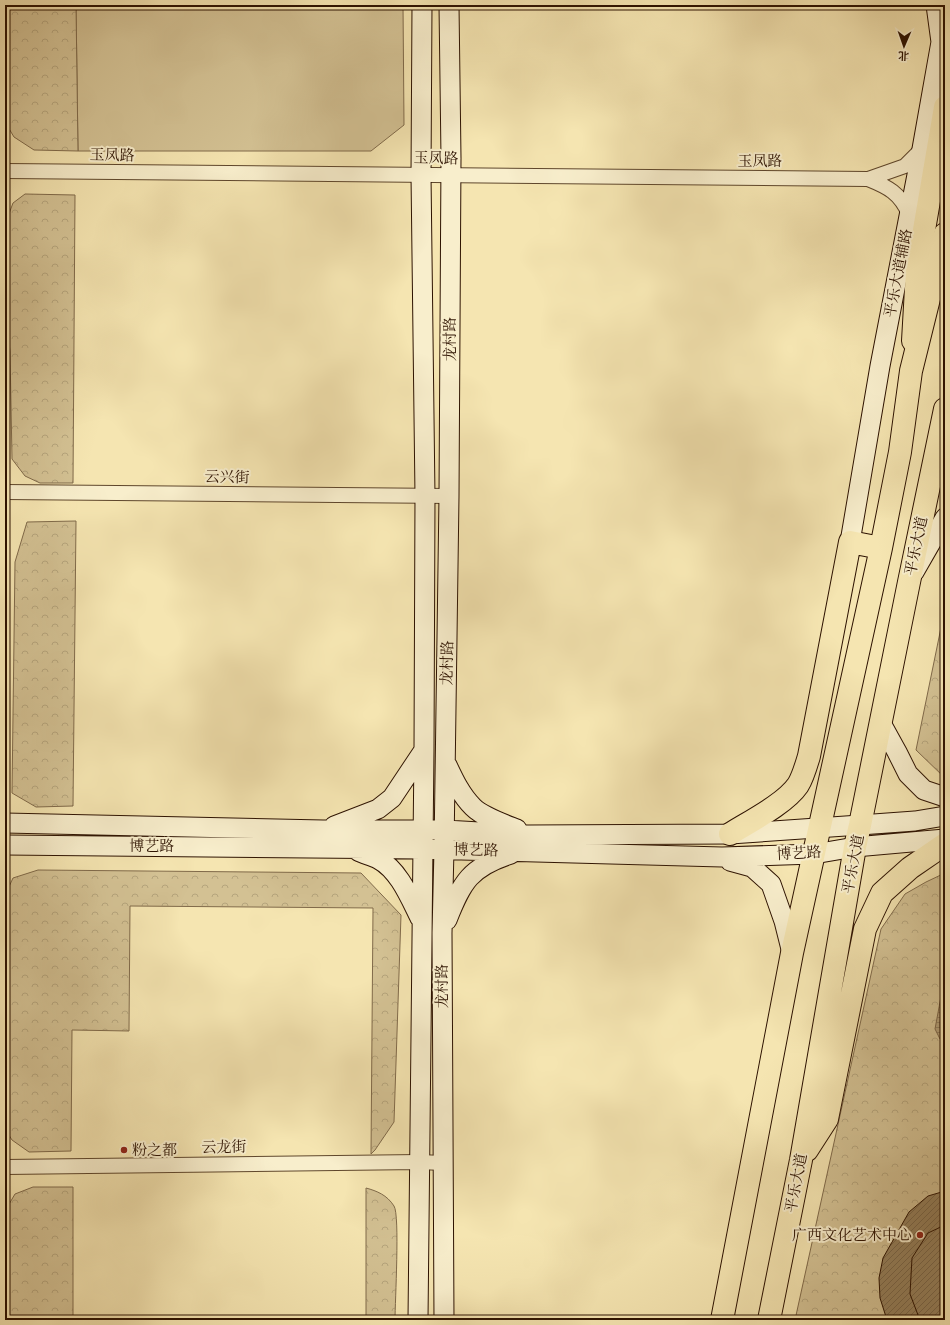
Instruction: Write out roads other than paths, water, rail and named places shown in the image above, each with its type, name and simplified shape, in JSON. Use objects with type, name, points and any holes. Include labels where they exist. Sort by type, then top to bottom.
[{"type":"main road","points":[[722,1320],[792,953],[820,829],[900,452],[911,371],[917,271],[945,107]]},
{"type":"main road","points":[[911,371],[945,234]]},
{"type":"main road","name":"平乐大道","points":[[769,1320],[801,1160],[855,847],[945,410]]},
{"type":"main road","points":[[730,834],[779,804],[798,786],[806,769],[850,542],[880,548]]},
{"type":"main road","points":[[801,1160],[827,1119],[865,929],[882,893],[910,868],[945,844]]},
{"type":"street","name":"龙村路","points":[[418,1320],[424,750],[422,5]]},
{"type":"street","name":"龙村路","points":[[444,1320],[442,933],[445,830],[449,496],[449,5]]},
{"type":"street","name":"平乐大道辅路","points":[[850,542],[880,366],[941,42],[936,5]]},
{"type":"street","points":[[868,179],[905,166],[922,149]]},
{"type":"street","name":"玉凤路","points":[[5,171],[868,179]]},
{"type":"street","points":[[868,179],[885,186],[900,197],[909,214]]},
{"type":"street","name":"云兴街","points":[[5,492],[449,496]]},
{"type":"street","points":[[909,582],[945,518]]},
{"type":"street","points":[[881,723],[908,774],[924,790],[945,797]]},
{"type":"street","points":[[323,830],[378,809],[392,798],[424,750]]},
{"type":"street","points":[[442,933],[457,896],[465,882],[479,869],[494,859],[525,843],[474,808],[459,790],[445,762]]},
{"type":"street","name":"博艺路","points":[[8,820],[323,830],[422,839],[444,849],[525,843],[820,829],[915,821],[945,816]]},
{"type":"street","name":"博艺路","points":[[8,848],[349,848],[422,839],[445,830],[525,843],[715,857],[814,854],[855,847],[945,839]]},
{"type":"street","points":[[349,848],[379,860],[394,872],[422,921]]},
{"type":"street","points":[[715,857],[752,867],[771,884],[784,921],[792,953]]},
{"type":"street","name":"云龙街","points":[[5,1167],[419,1162],[443,1163]]},
{"type":"water","points":[[945,975],[945,1042],[940,1039],[935,1029]]},
{"type":"place","name":"粉之都","points":[[124,1150]]},
{"type":"place","name":"广西文化艺术中心","points":[[920,1235]]}]
